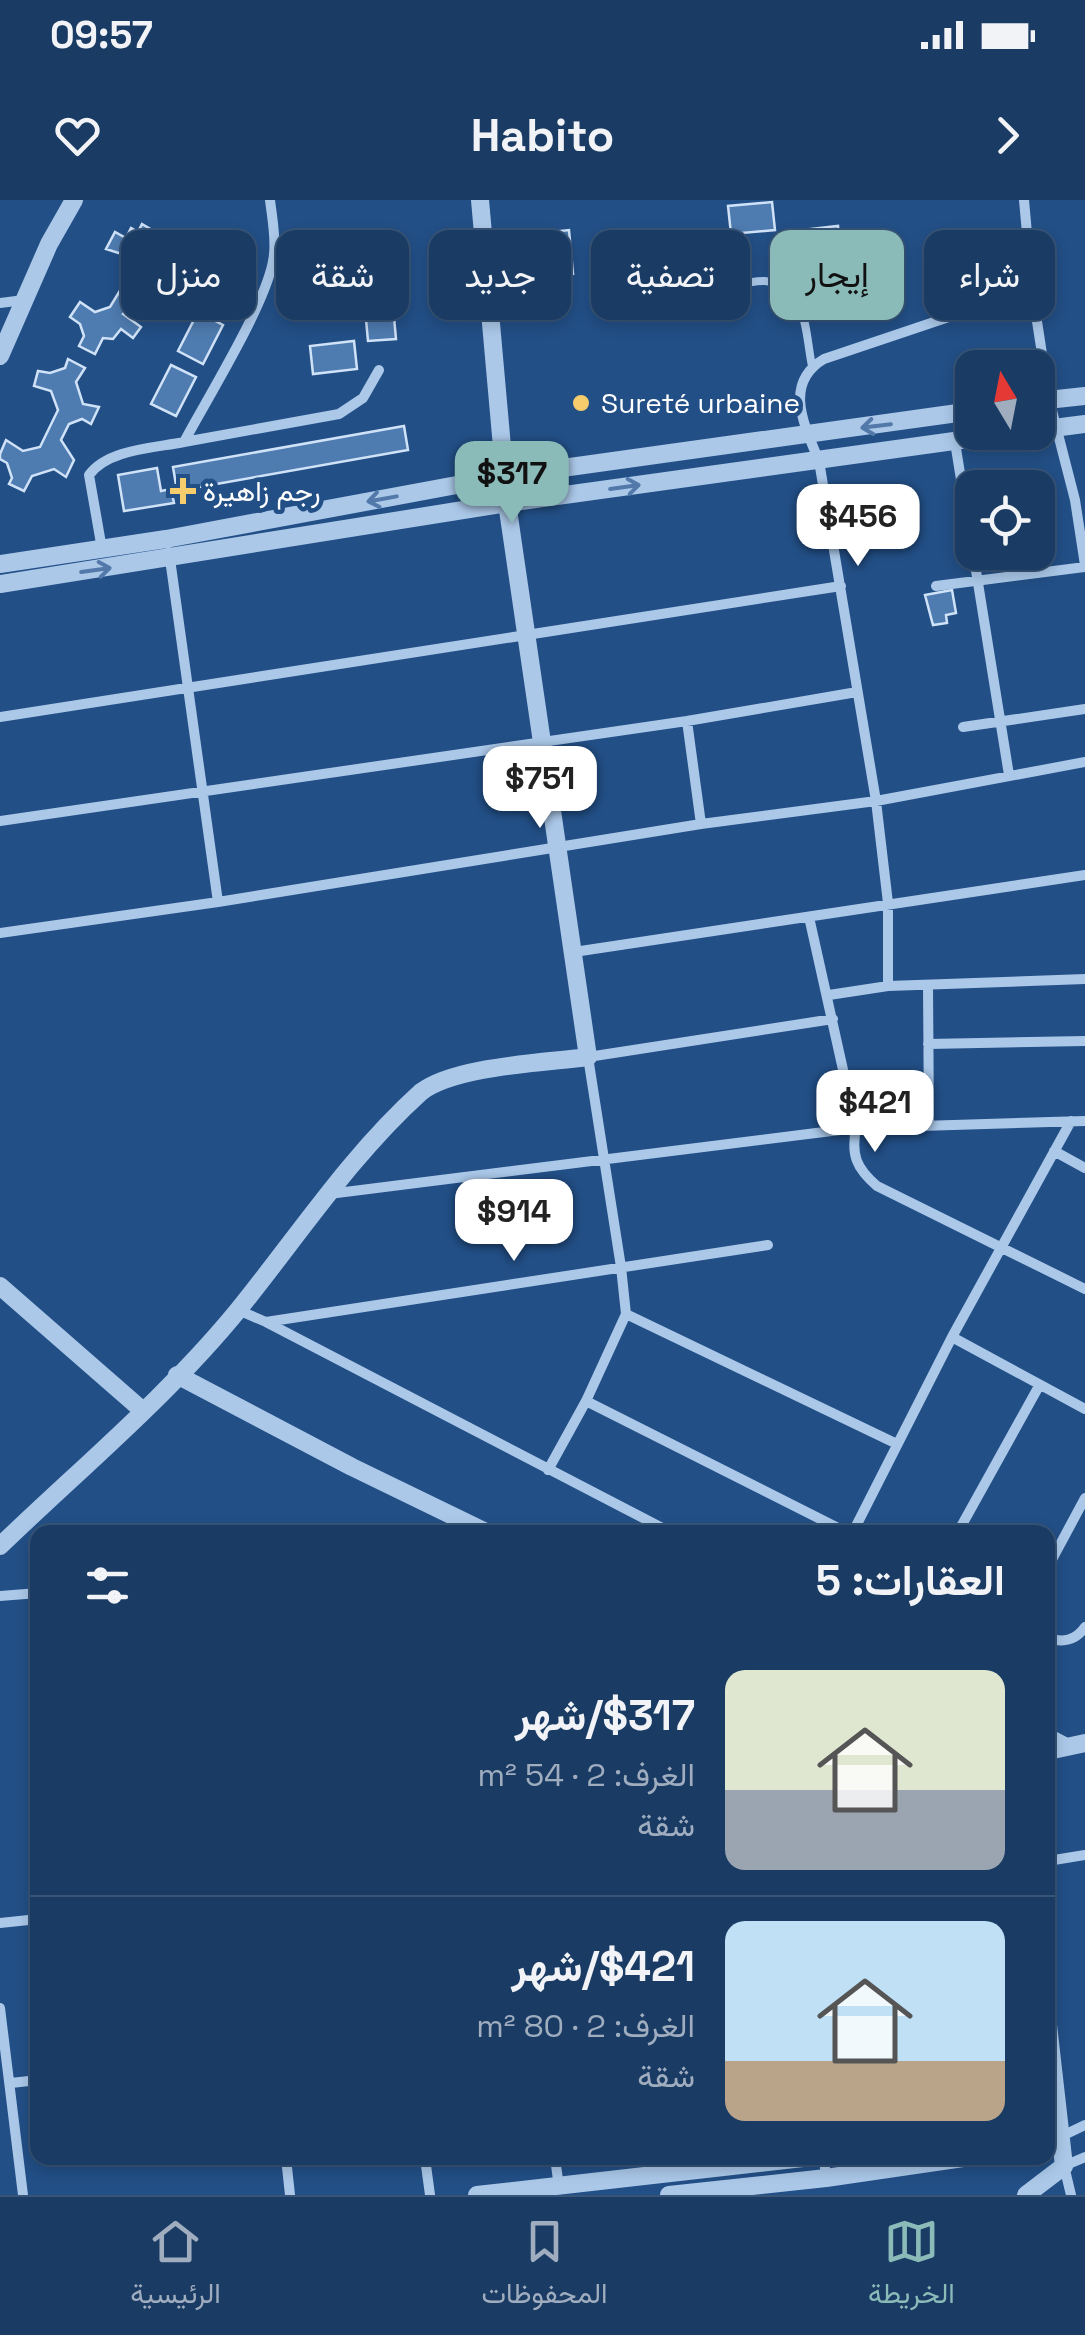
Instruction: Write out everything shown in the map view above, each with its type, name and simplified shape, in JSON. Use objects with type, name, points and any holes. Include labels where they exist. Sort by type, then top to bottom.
[{"type":"street","points":[[0,356],[74,200]]},
{"type":"street","points":[[184,442],[257,304],[268,274],[274,254],[270,200]]},
{"type":"street","points":[[480,200],[507,503],[626,1314],[586,1401],[548,1470]]},
{"type":"street","points":[[1024,200],[1027,230]]},
{"type":"street","points":[[0,303],[24,300]]},
{"type":"street","points":[[888,986],[888,903],[876,801],[820,460],[808,434],[799,392],[801,379],[812,366],[943,320]]},
{"type":"street","points":[[1035,320],[1039,350]]},
{"type":"street","points":[[102,548],[90,484],[93,469],[114,457],[340,414],[363,398],[378,370]]},
{"type":"street","points":[[1055,399],[1085,396]]},
{"type":"street","points":[[0,564],[166,539],[506,476],[955,413]]},
{"type":"street","points":[[936,586],[1085,566],[1055,420]]},
{"type":"street","points":[[1055,428],[1085,424]]},
{"type":"street","points":[[0,584],[507,503],[954,442],[959,470]]},
{"type":"street","points":[[166,539],[218,902]]},
{"type":"street","points":[[976,570],[1009,775]]},
{"type":"street","points":[[0,717],[841,586]]},
{"type":"street","points":[[0,821],[687,721],[856,692]]},
{"type":"street","points":[[963,727],[1085,709]]},
{"type":"street","points":[[687,721],[700,824]]},
{"type":"street","points":[[0,934],[700,824],[876,801],[1085,762]]},
{"type":"street","points":[[574,952],[1085,875]]},
{"type":"street","points":[[809,916],[856,1128],[854,1152],[861,1173],[877,1186],[1085,1289]]},
{"type":"street","points":[[829,995],[888,986],[1085,979]]},
{"type":"street","points":[[928,985],[929,1125]]},
{"type":"street","points":[[0,1546],[177,1376],[238,1310],[328,1194],[412,1100],[433,1082],[456,1075],[833,1020]]},
{"type":"street","points":[[928,1044],[1085,1041]]},
{"type":"street","points":[[328,1194],[856,1128],[1085,1120]]},
{"type":"street","points":[[853,1525],[1071,1122]]},
{"type":"street","points":[[1054,1151],[1085,1168]]},
{"type":"street","points":[[266,1322],[768,1245]]},
{"type":"street","points":[[0,1286],[142,1410]]},
{"type":"street","points":[[238,1310],[656,1525]]},
{"type":"street","points":[[626,1314],[897,1444]]},
{"type":"street","points":[[952,1337],[1085,1409]]},
{"type":"street","points":[[177,1376],[472,1525]]},
{"type":"street","points":[[962,1525],[1038,1386]]},
{"type":"street","points":[[586,1401],[835,1525]]},
{"type":"street","points":[[1055,1555],[1085,1498]]},
{"type":"street","points":[[0,1596],[30,1594]]},
{"type":"street","points":[[1055,1638],[1065,1640],[1080,1634],[1085,1627]]},
{"type":"street","points":[[1055,1736],[1079,1745]]},
{"type":"street","points":[[1055,1860],[1085,1855]]},
{"type":"street","points":[[0,1923],[30,1919]]},
{"type":"street","points":[[0,2008],[24,2195]]},
{"type":"street","points":[[10,2083],[30,2081]]},
{"type":"street","points":[[1055,2137],[1085,2125]]},
{"type":"street","points":[[1055,2140],[1071,2195]]},
{"type":"street","points":[[1026,2195],[1064,2166],[1085,2157]]},
{"type":"street","points":[[287,2165],[290,2195]]},
{"type":"street","points":[[426,2165],[430,2195]]},
{"type":"street","points":[[557,2165],[559,2187]]},
{"type":"street","points":[[478,2195],[744,2165]]},
{"type":"street","points":[[825,2165],[826,2178]]},
{"type":"street","points":[[668,2195],[913,2165]]},
{"type":"lane","points":[[750,284],[765,281],[800,300],[812,366]]},
{"type":"building","points":[[772,202],[775,230],[731,230],[728,206]]},
{"type":"building","points":[[838,226],[838,230],[810,230]]},
{"type":"building","points":[[115,232],[121,235],[121,254],[106,249]]},
{"type":"building","points":[[121,289],[121,320],[131,320],[141,327],[133,338],[121,329],[113,339],[103,338],[95,354],[79,346],[84,336],[80,324],[70,317],[80,302],[95,312],[110,307]]},
{"type":"building","points":[[194,320],[213,320],[223,325],[203,364],[178,351]]},
{"type":"building","points":[[366,320],[394,320],[396,339],[368,341]]},
{"type":"building","points":[[354,341],[357,369],[313,374],[310,346]]},
{"type":"building","points":[[68,359],[85,368],[76,382],[83,404],[99,407],[91,424],[82,419],[69,424],[61,440],[74,460],[66,477],[54,469],[32,476],[24,491],[9,484],[12,478],[0,454],[6,440],[23,451],[40,447],[58,410],[51,391],[34,386],[38,371],[50,373],[65,368]]},
{"type":"building","points":[[171,365],[196,377],[176,416],[151,404]]},
{"type":"building","points":[[404,426],[408,450],[177,491],[173,467]]},
{"type":"building","points":[[157,468],[161,491],[171,489],[174,503],[124,511],[118,475]]},
{"type":"building","points":[[952,590],[956,613],[946,615],[947,623],[933,625],[925,595]]},
{"type":"place","name":"Sureté urbaine","points":[[581,403]]},
{"type":"place","name":"رجم زاهيرة","points":[[183,491]]}]
